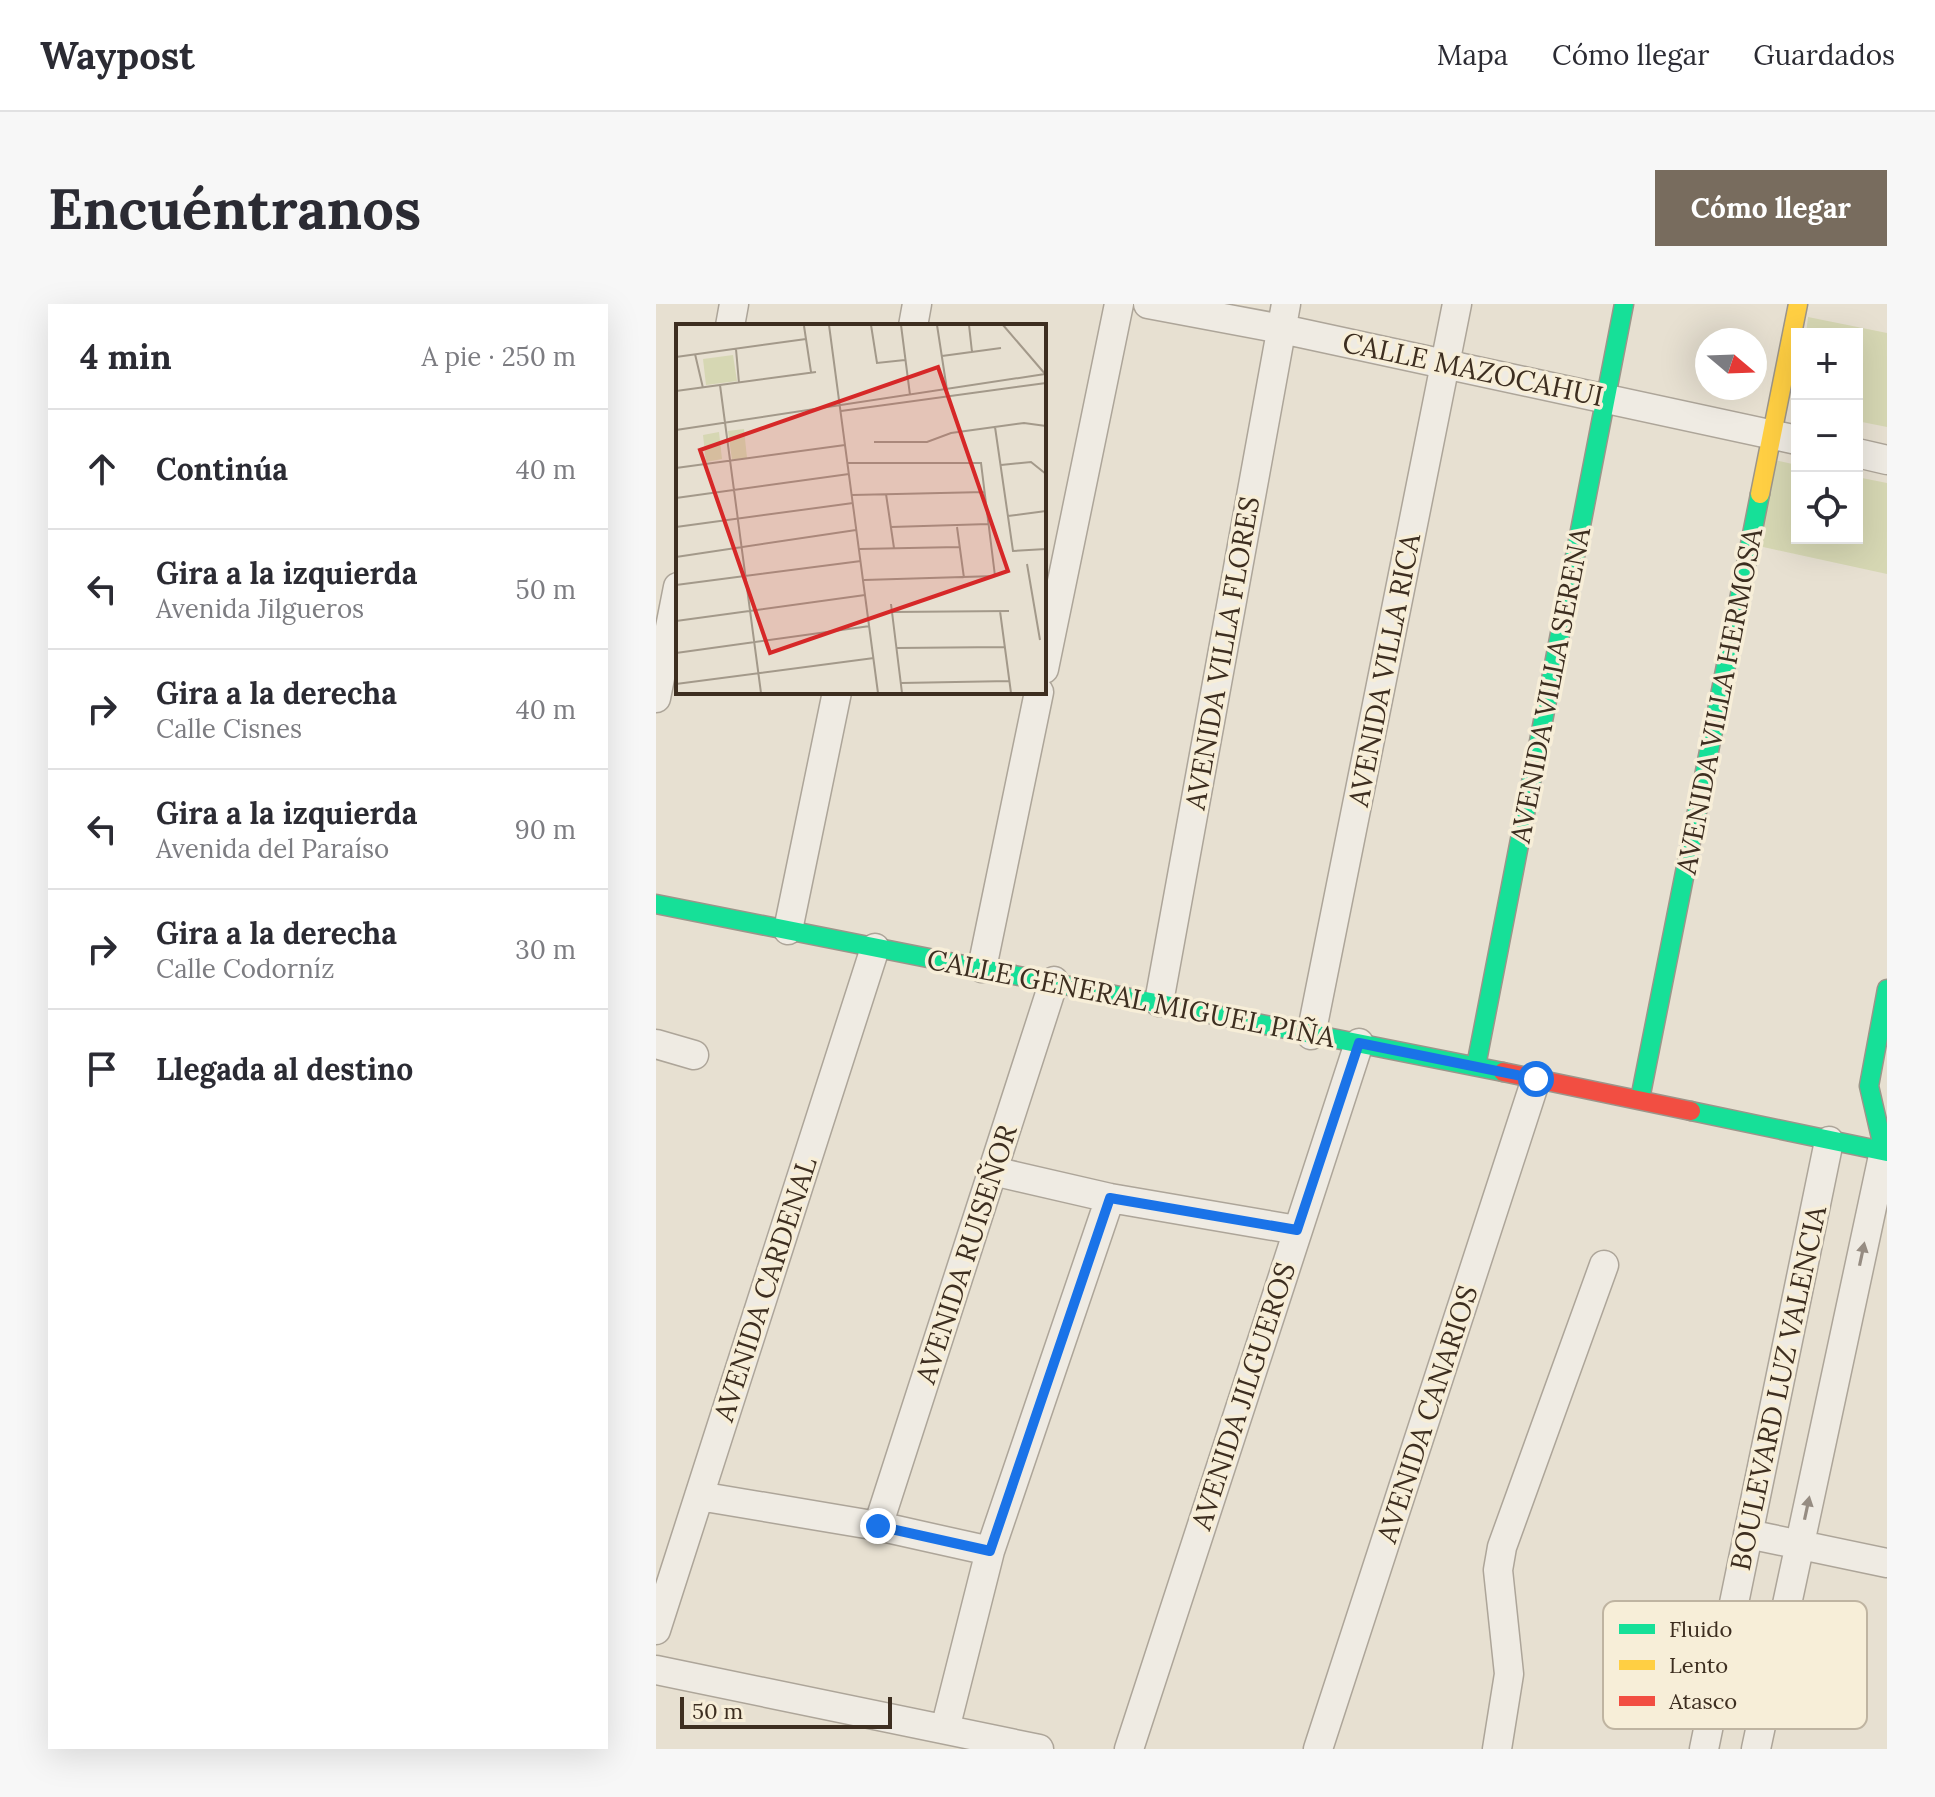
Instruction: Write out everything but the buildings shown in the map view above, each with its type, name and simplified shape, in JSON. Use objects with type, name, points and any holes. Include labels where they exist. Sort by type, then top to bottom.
[{"type":"street","points":[[730,324],[734,304]]},
{"type":"street","points":[[913,324],[917,304]]},
{"type":"street","points":[[1046,659],[1119,304]]},
{"type":"street","name":"CALLE MAZOCAHUI","points":[[1148,304],[1284,316],[1445,364],[1784,437]]},
{"type":"street","name":"AVENIDA VILLA RICA","points":[[1311,1035],[1457,304]]},
{"type":"street","name":"AVENIDA VILLA SERENA","points":[[1476,1066],[1624,304]]},
{"type":"street","name":"AVENIDA VILLA HERMOSA","points":[[1640,1099],[1784,437],[1798,304]]},
{"type":"street","name":"AVENIDA VILLA FLORES","points":[[1159,1002],[1284,316]]},
{"type":"street","points":[[1863,454],[1887,460]]},
{"type":"street","points":[[656,698],[676,597]]},
{"type":"street","points":[[788,930],[837,694]]},
{"type":"street","points":[[982,968],[1039,694]]},
{"type":"street","name":"CALLE GENERAL MIGUEL PIÑA","points":[[656,904],[1640,1099],[1842,1123],[1885,1152]]},
{"type":"street","name":"AVENIDA CARDENAL","points":[[656,1630],[875,948]]},
{"type":"street","name":"AVENIDA RUISEÑOR","points":[[878,1526],[1054,981]]},
{"type":"street","name":"BOULEVARD LUZ VALENCIA","points":[[1787,1601],[1885,1152],[1869,1086],[1887,989]]},
{"type":"street","name":"AVENIDA JILGUEROS","points":[[1129,1749],[1359,1043]]},
{"type":"street","points":[[656,1044],[694,1055]]},
{"type":"street","name":"AVENIDA CANARIOS","points":[[1318,1749],[1536,1079]]},
{"type":"street","name":"BOULEVARD LUZ VALENCIA","points":[[1735,1601],[1842,1123],[1869,1086]]},
{"type":"street","points":[[993,1171],[1110,1198],[1297,1230]]},
{"type":"street","points":[[945,1729],[990,1551],[1110,1198]]},
{"type":"street","points":[[1497,1749],[1509,1674],[1498,1570],[1502,1547],[1604,1265]]},
{"type":"street","points":[[699,1496],[878,1526],[990,1551]]},
{"type":"street","points":[[1748,1534],[1887,1563]]},
{"type":"street","points":[[656,1670],[1039,1749]]},
{"type":"street","name":"BOULEVARD LUZ VALENCIA","points":[[1756,1749],[1760,1729]]},
{"type":"green space","points":[[1808,317],[1862,328],[1807,328]]},
{"type":"green space","points":[[1863,328],[1887,333],[1887,427],[1863,422]]},
{"type":"green space","points":[[1770,459],[1791,464],[1791,544],[1863,544],[1863,478],[1887,483],[1887,574],[1754,545]]},
{"type":"traffic: fast","points":[[1476,1066],[1624,304]]},
{"type":"traffic: fast","points":[[1640,1099],[1760,494]]},
{"type":"traffic: fast","points":[[656,904],[1503,1072]]},
{"type":"traffic: fast","points":[[1884,1151],[1869,1086],[1887,989]]},
{"type":"traffic: fast","points":[[1691,1111],[1887,1152]]},
{"type":"traffic: slow","points":[[1760,494],[1798,304]]},
{"type":"traffic: jam","points":[[1503,1072],[1691,1111]]},
{"type":"route","points":[[878,1526],[990,1551],[1110,1198],[1297,1230],[1359,1043],[1536,1079]]}]
